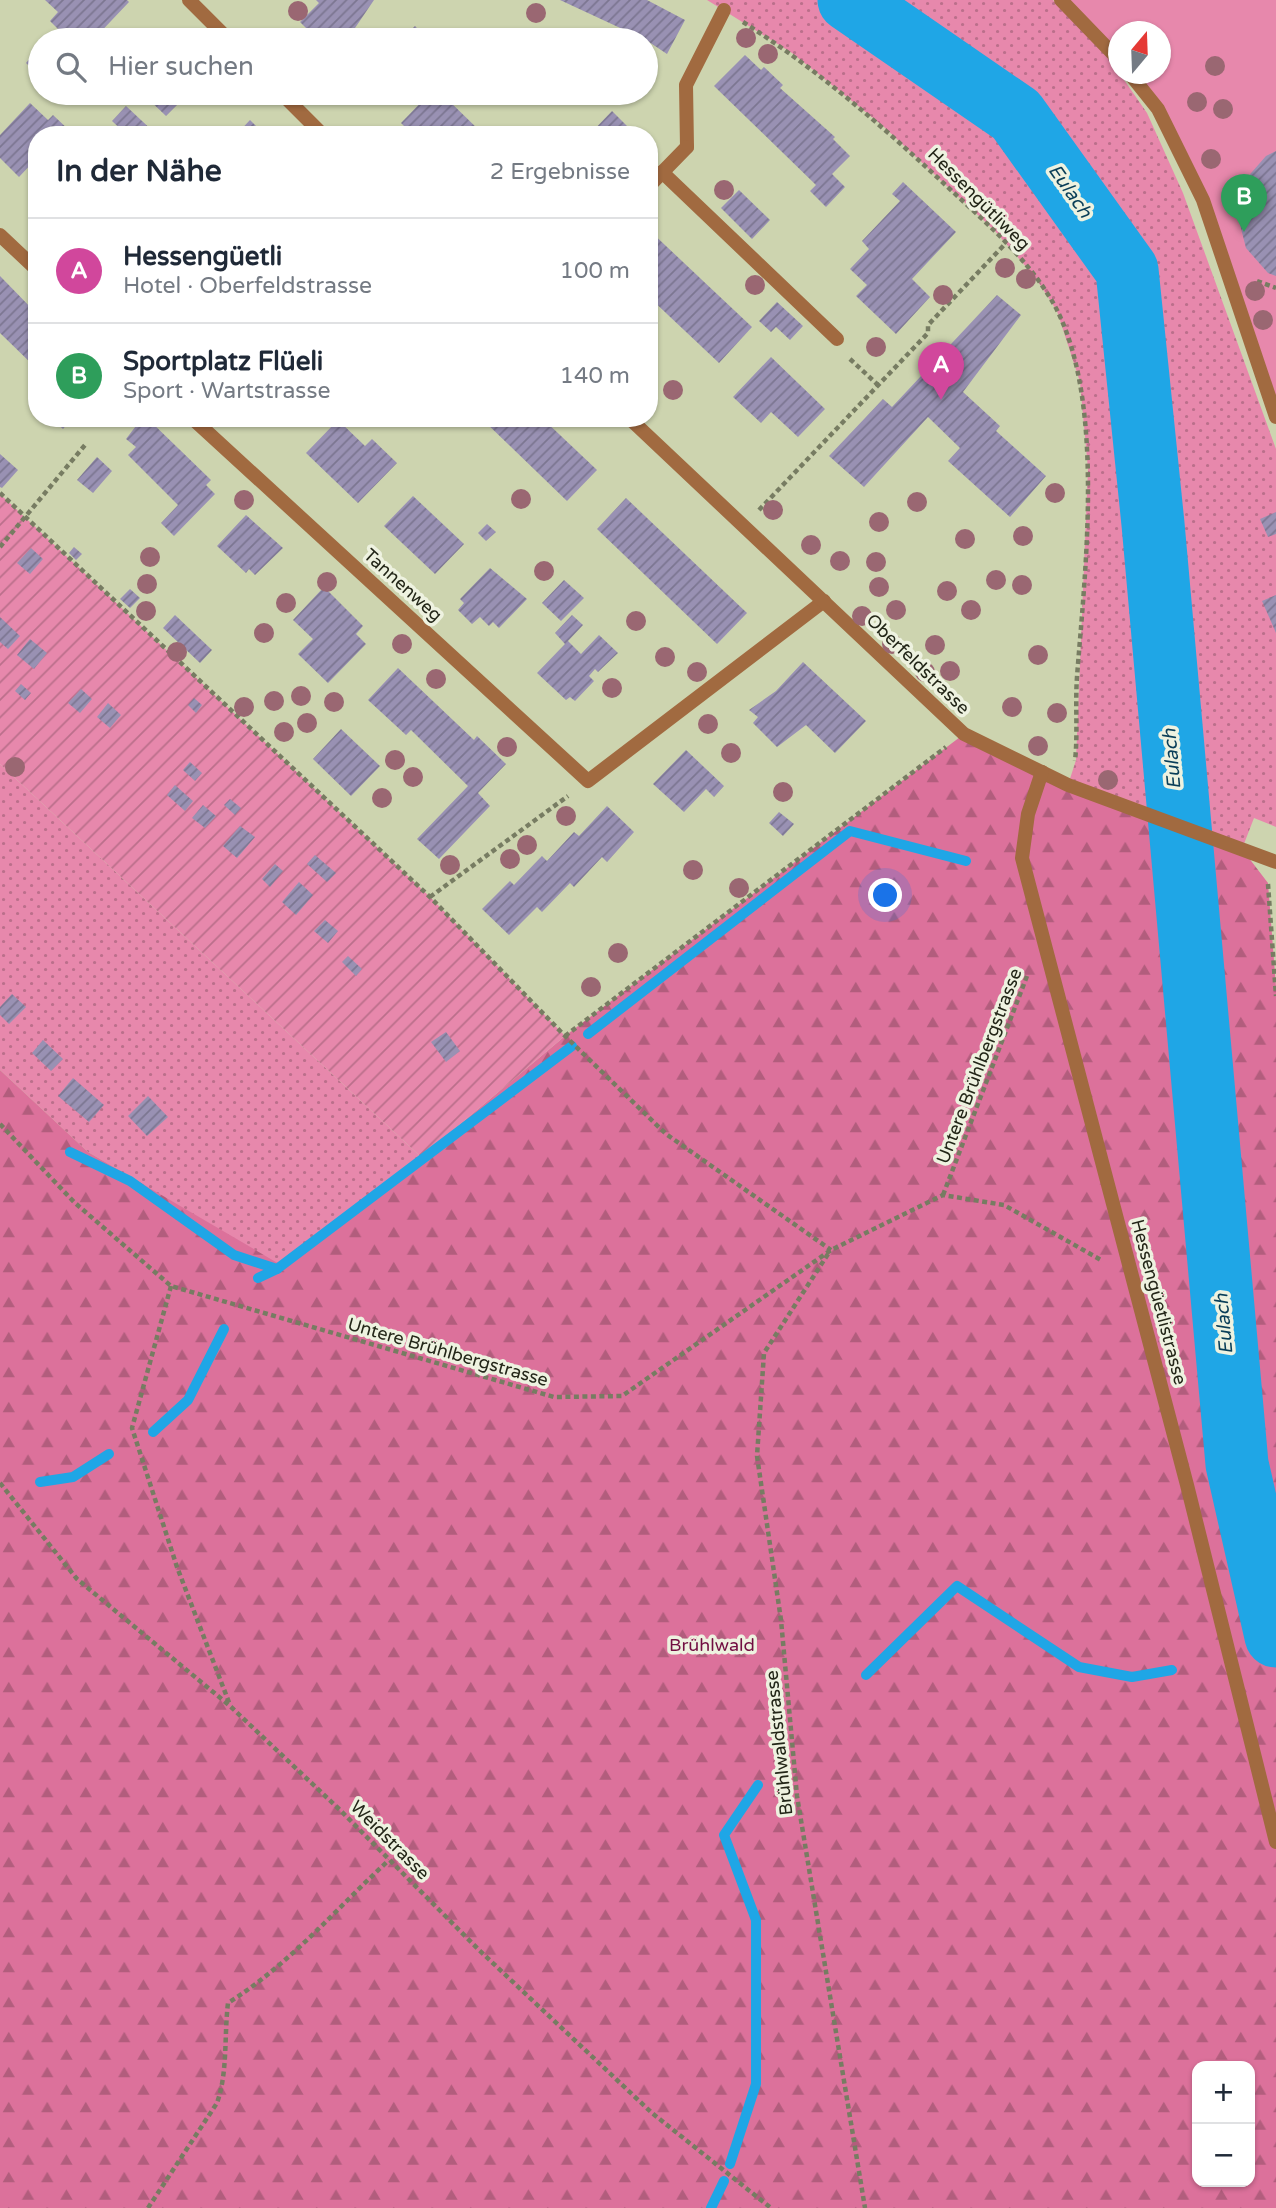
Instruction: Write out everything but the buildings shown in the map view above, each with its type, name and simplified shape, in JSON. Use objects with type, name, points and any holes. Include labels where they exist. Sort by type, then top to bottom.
[{"type":"street","points":[[189,0],[217,28]]},
{"type":"street","points":[[1061,0],[1108,49]]},
{"type":"street","points":[[658,176],[687,147],[685,85],[724,10]]},
{"type":"street","points":[[1138,84],[1158,109],[1203,200],[1276,417]]},
{"type":"street","points":[[293,105],[314,126]]},
{"type":"street","points":[[662,172],[837,339]]},
{"type":"street","points":[[0,235],[28,261]]},
{"type":"street","name":"Tannenweg","points":[[202,427],[589,781]]},
{"type":"street","name":"Oberfeldstrasse","points":[[639,427],[964,734],[1042,772],[1117,804],[1276,862]]},
{"type":"street","points":[[589,781],[824,601]]},
{"type":"street","name":"Hessengüetlistrasse","points":[[1042,772],[1028,814],[1022,859],[1276,1842]]},
{"type":"path","name":"Hessengütliweg","points":[[724,10],[792,54],[883,126],[1006,243],[1035,277],[1057,311],[1080,382],[1088,469],[1076,760]]},
{"type":"path","points":[[759,510],[928,333],[928,325],[1006,243]]},
{"type":"path","points":[[856,365],[878,385]]},
{"type":"path","points":[[0,547],[85,445]]},
{"type":"path","points":[[0,494],[430,897],[565,1036],[666,1134],[831,1250]]},
{"type":"path","points":[[565,1036],[964,734]]},
{"type":"path","points":[[430,897],[589,781]]},
{"type":"path","points":[[1268,883],[1276,996]]},
{"type":"path","name":"Untere Brühlbergstrasse","points":[[0,1124],[74,1202],[171,1286],[554,1397],[622,1396],[831,1250],[943,1195],[1025,979],[1044,948]]},
{"type":"path","points":[[943,1195],[1004,1205],[1132,1277]]},
{"type":"path","name":"Brühlwaldstrasse","points":[[831,1250],[764,1353],[757,1456],[781,1620],[797,1796],[865,2208]]},
{"type":"path","points":[[171,1286],[132,1428],[177,1567],[230,1706]]},
{"type":"path","name":"Weidstrasse","points":[[0,1482],[77,1579],[230,1706],[652,2113],[771,2208]]},
{"type":"path","points":[[148,2208],[218,2103],[228,2035],[228,2003],[305,1946],[331,1915],[390,1860]]},
{"type":"shaded area","points":[[707,0],[1053,0],[1108,57],[1108,84],[1127,84],[1147,113],[1183,193],[1276,449],[1276,827],[1254,818],[1242,849],[1068,785],[1076,760],[1088,469],[1080,382],[1057,311],[1035,277],[995,231],[883,126],[792,53]]},
{"type":"shaded area","points":[[1061,0],[1276,0],[1276,417],[1203,200],[1136,84],[1171,84],[1171,21],[1108,21],[1108,49]]},
{"type":"shaded area","points":[[0,494],[430,897],[565,1036],[421,1157],[0,764]]},
{"type":"shaded area","points":[[0,764],[421,1157],[281,1266],[88,1152],[0,1070]]},
{"type":"green space","name":"Brühlwald","points":[[964,734],[1068,785],[1242,849],[1268,883],[1276,987],[1276,2208],[0,2208],[0,1070],[88,1152],[281,1265],[421,1157],[565,1036]]},
{"type":"waterway","name":"Eulach","points":[[849,0],[1016,115],[1127,270],[1153,524],[1237,1464],[1276,1636]]},
{"type":"waterway","points":[[1175,769],[1200,782]]},
{"type":"waterway","points":[[588,1034],[850,831],[966,861]]},
{"type":"waterway","points":[[70,1152],[130,1181],[234,1255],[277,1269],[572,1046]]},
{"type":"waterway","points":[[258,1278],[277,1269]]},
{"type":"waterway","points":[[153,1432],[188,1400],[224,1329]]},
{"type":"waterway","points":[[40,1482],[73,1477],[109,1454]]},
{"type":"waterway","points":[[866,1675],[957,1586],[1079,1667],[1132,1677],[1172,1670]]},
{"type":"waterway","points":[[1262,1649],[1276,1646]]},
{"type":"waterway","points":[[730,2164],[756,2084],[756,1920],[724,1835],[758,1785]]},
{"type":"waterway","points":[[711,2208],[724,2181]]},
{"type":"place","name":"Sportplatz Flüeli","points":[[1244,232]]},
{"type":"place","name":"Hessengüetli","points":[[941,400]]}]
